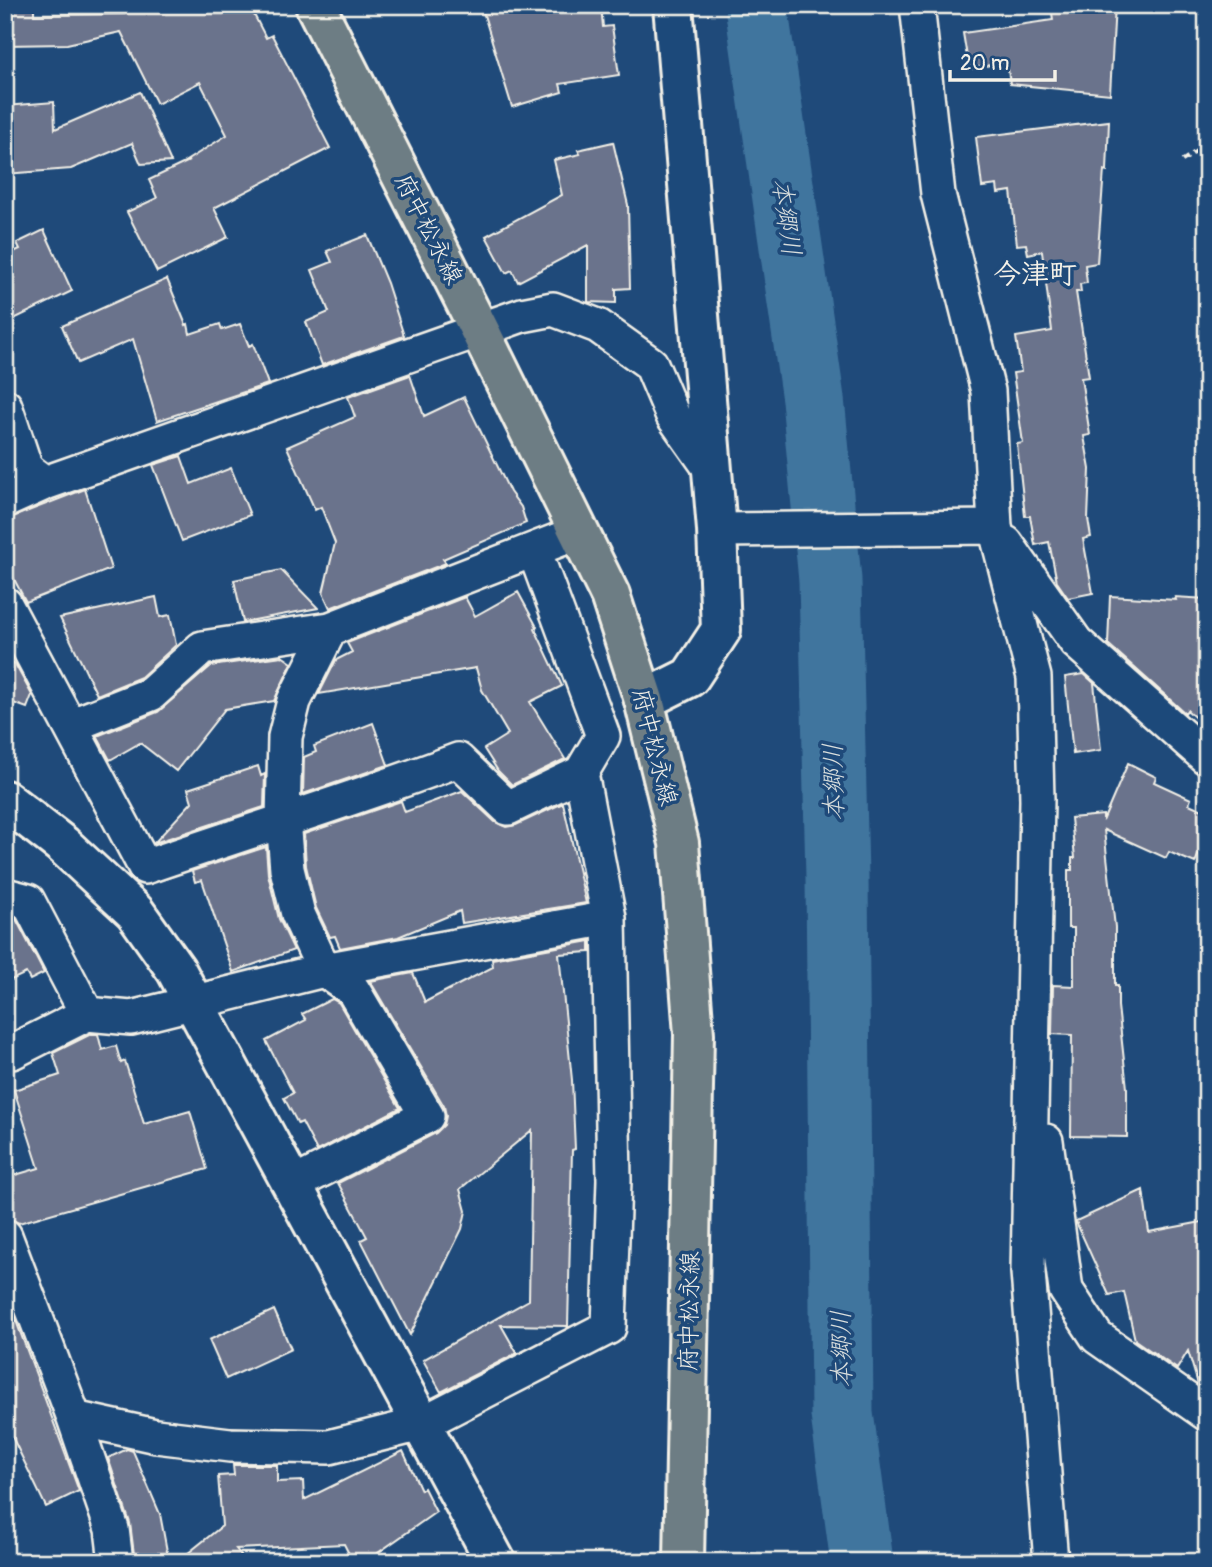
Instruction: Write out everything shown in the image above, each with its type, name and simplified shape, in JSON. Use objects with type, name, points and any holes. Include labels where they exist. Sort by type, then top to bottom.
[{"type":"main road","name":"府中松永線","points":[[316,5],[610,595],[645,700],[679,843],[694,1034],[684,1562]]},
{"type":"street","points":[[673,5],[712,471]]},
{"type":"street","points":[[917,5],[939,194],[988,391],[995,527],[1034,677],[1037,800],[1031,1077],[1037,1132],[1066,1290],[1097,1337],[1207,1414]]},
{"type":"street","points":[[5,501],[45,484],[522,315],[553,309],[598,326],[651,364],[673,416],[712,471],[734,530],[721,629],[690,677],[645,700]]},
{"type":"street","points":[[5,406],[26,469],[45,484]]},
{"type":"street","points":[[734,530],[995,527]]},
{"type":"street","points":[[995,527],[1076,642],[1207,758]]},
{"type":"street","points":[[70,726],[151,694],[202,648],[330,629],[579,532]]},
{"type":"street","points":[[5,604],[145,867],[283,819],[351,800],[458,760],[508,808],[581,773],[603,736],[534,550]]},
{"type":"street","points":[[292,1185],[427,1116],[353,990],[324,970],[298,914],[287,869],[283,819],[285,737],[294,701],[330,629]]},
{"type":"street","points":[[74,1418],[156,1436],[230,1445],[329,1447],[421,1424],[609,1327],[614,1181],[609,918],[581,773]]},
{"type":"street","points":[[5,800],[62,845],[135,912],[176,970],[496,1562]]},
{"type":"street","points":[[5,895],[28,901],[87,1014]]},
{"type":"street","points":[[7,1057],[87,1014],[131,1018],[324,970],[609,918]]},
{"type":"street","points":[[1037,1132],[1028,1272],[1051,1562]]},
{"type":"street","points":[[7,1246],[74,1418],[112,1529],[116,1562]]},
{"type":"path","points":[[1182,161],[1207,144]]},
{"type":"building","points":[[5,5],[34,5],[34,15],[124,14],[120,5],[249,5],[266,38],[272,35],[330,148],[214,208],[228,237],[157,272],[127,212],[157,198],[149,180],[189,161],[186,161],[227,135],[200,82],[157,104],[121,32],[67,44],[5,45]]},
{"type":"building","points":[[481,5],[601,5],[603,27],[612,26],[619,75],[560,84],[562,92],[512,107]]},
{"type":"building","points":[[1051,5],[1115,5],[1110,94],[1010,84],[1007,62],[969,69],[963,33],[1053,20]]},
{"type":"building","points":[[140,92],[171,162],[141,164],[132,143],[71,169],[5,174],[5,106],[54,102],[55,129]]},
{"type":"building","points":[[1109,121],[1107,171],[1104,170],[1097,263],[1085,265],[1087,283],[1080,284],[1081,292],[1076,292],[1089,377],[1081,378],[1090,435],[1084,436],[1090,469],[1088,519],[1091,537],[1083,539],[1093,593],[1068,598],[1057,582],[1049,542],[1035,545],[1030,516],[1025,516],[1017,444],[1023,443],[1013,373],[1021,372],[1016,337],[1052,331],[1042,251],[1028,254],[1026,244],[1017,245],[1011,191],[998,193],[997,185],[982,187],[976,137]]},
{"type":"building","points":[[613,142],[628,205],[630,288],[616,289],[616,303],[588,302],[588,245],[518,282],[512,270],[506,273],[486,236],[562,195],[554,160],[580,154],[578,150]]},
{"type":"building","points":[[44,230],[72,291],[12,320],[5,305],[5,256],[20,249],[17,243]]},
{"type":"building","points":[[367,235],[387,283],[404,336],[322,365],[306,322],[329,312],[312,270],[332,262],[327,251]]},
{"type":"building","points":[[167,279],[190,334],[220,324],[222,330],[240,324],[249,346],[253,344],[268,384],[157,421],[133,339],[78,363],[62,326]]},
{"type":"building","points":[[410,375],[424,416],[464,397],[510,492],[521,507],[526,523],[443,559],[446,563],[330,608],[323,593],[335,543],[321,507],[315,510],[287,447],[355,417],[348,397]]},
{"type":"building","points":[[181,456],[191,484],[231,468],[250,515],[182,541],[153,465]]},
{"type":"building","points":[[85,489],[111,569],[26,602],[5,562],[5,520]]},
{"type":"building","points":[[281,570],[318,608],[243,622],[234,580]]},
{"type":"building","points":[[518,592],[537,627],[535,629],[562,686],[530,702],[565,759],[512,785],[498,771],[484,749],[508,734],[482,690],[476,668],[319,694],[336,660],[352,652],[347,643],[465,597],[475,616]]},
{"type":"building","points":[[1110,596],[1207,599],[1207,729],[1187,710],[1185,713],[1108,644]]},
{"type":"building","points":[[156,597],[160,617],[170,615],[176,645],[141,677],[97,695],[60,618]]},
{"type":"building","points":[[282,656],[292,663],[274,701],[225,709],[176,771],[140,743],[110,760],[97,736],[158,712],[211,666]]},
{"type":"building","points":[[5,660],[15,664],[32,695],[27,708],[5,700]]},
{"type":"building","points":[[1084,674],[1094,683],[1101,750],[1073,754],[1065,677]]},
{"type":"building","points":[[373,723],[388,765],[303,794],[304,757],[316,752],[314,746]]},
{"type":"building","points":[[1128,763],[1156,777],[1154,782],[1191,799],[1189,804],[1207,812],[1207,853],[1200,851],[1195,863],[1169,852],[1166,858],[1104,830],[1115,927],[1115,985],[1118,985],[1127,1088],[1127,1137],[1071,1136],[1072,1035],[1052,1034],[1053,985],[1074,986],[1074,928],[1068,928],[1068,870],[1072,870],[1072,858],[1075,858],[1071,818],[1103,815],[1103,821]]},
{"type":"building","points":[[258,766],[261,776],[265,774],[264,807],[154,843],[192,802],[188,789]]},
{"type":"building","points":[[462,791],[495,822],[506,827],[563,803],[586,903],[462,923],[460,911],[398,937],[340,948],[335,936],[330,937],[316,908],[306,866],[304,834],[401,801],[405,812]]},
{"type":"building","points":[[266,847],[268,874],[279,919],[294,950],[233,972],[202,880],[195,882],[192,871]]},
{"type":"building","points":[[5,915],[15,917],[44,973],[30,980],[26,973],[5,983]]},
{"type":"building","points":[[590,941],[590,952],[559,954],[572,1080],[575,1149],[572,1150],[568,1326],[501,1325],[517,1353],[441,1392],[423,1360],[529,1300],[532,1130],[460,1189],[466,1211],[462,1229],[410,1335],[361,1240],[367,1237],[338,1183],[436,1133],[444,1125],[446,1116],[444,1106],[370,981],[413,973],[425,1002],[493,967],[492,959]]},
{"type":"building","points":[[332,999],[339,1003],[400,1108],[317,1151],[302,1122],[298,1124],[284,1098],[293,1093],[266,1041],[306,1020],[302,1014]]},
{"type":"building","points":[[91,1034],[98,1034],[102,1050],[116,1046],[121,1063],[125,1061],[144,1124],[190,1111],[207,1169],[19,1223],[5,1217],[5,1178],[39,1168],[14,1090],[60,1075],[53,1053]]},
{"type":"building","points":[[1143,1190],[1149,1232],[1207,1221],[1207,1388],[1198,1384],[1188,1351],[1177,1369],[1135,1340],[1124,1292],[1109,1295],[1076,1221]]},
{"type":"building","points":[[5,1291],[79,1491],[46,1507],[5,1422]]},
{"type":"building","points":[[274,1310],[291,1349],[226,1379],[209,1340]]},
{"type":"building","points":[[127,1449],[133,1451],[160,1514],[169,1562],[135,1562],[130,1523],[108,1458]]},
{"type":"building","points":[[403,1451],[421,1490],[424,1488],[436,1512],[365,1562],[353,1562],[344,1544],[236,1549],[246,1562],[177,1562],[222,1526],[218,1476],[234,1475],[233,1465],[277,1465],[277,1482],[303,1481],[304,1500]]},
{"type":"waterway","name":"本郷川","points":[[756,5],[813,399],[830,580],[837,877],[842,1414],[862,1562]]},
{"type":"district","name":"今津町","points":[[1035,273]]}]
